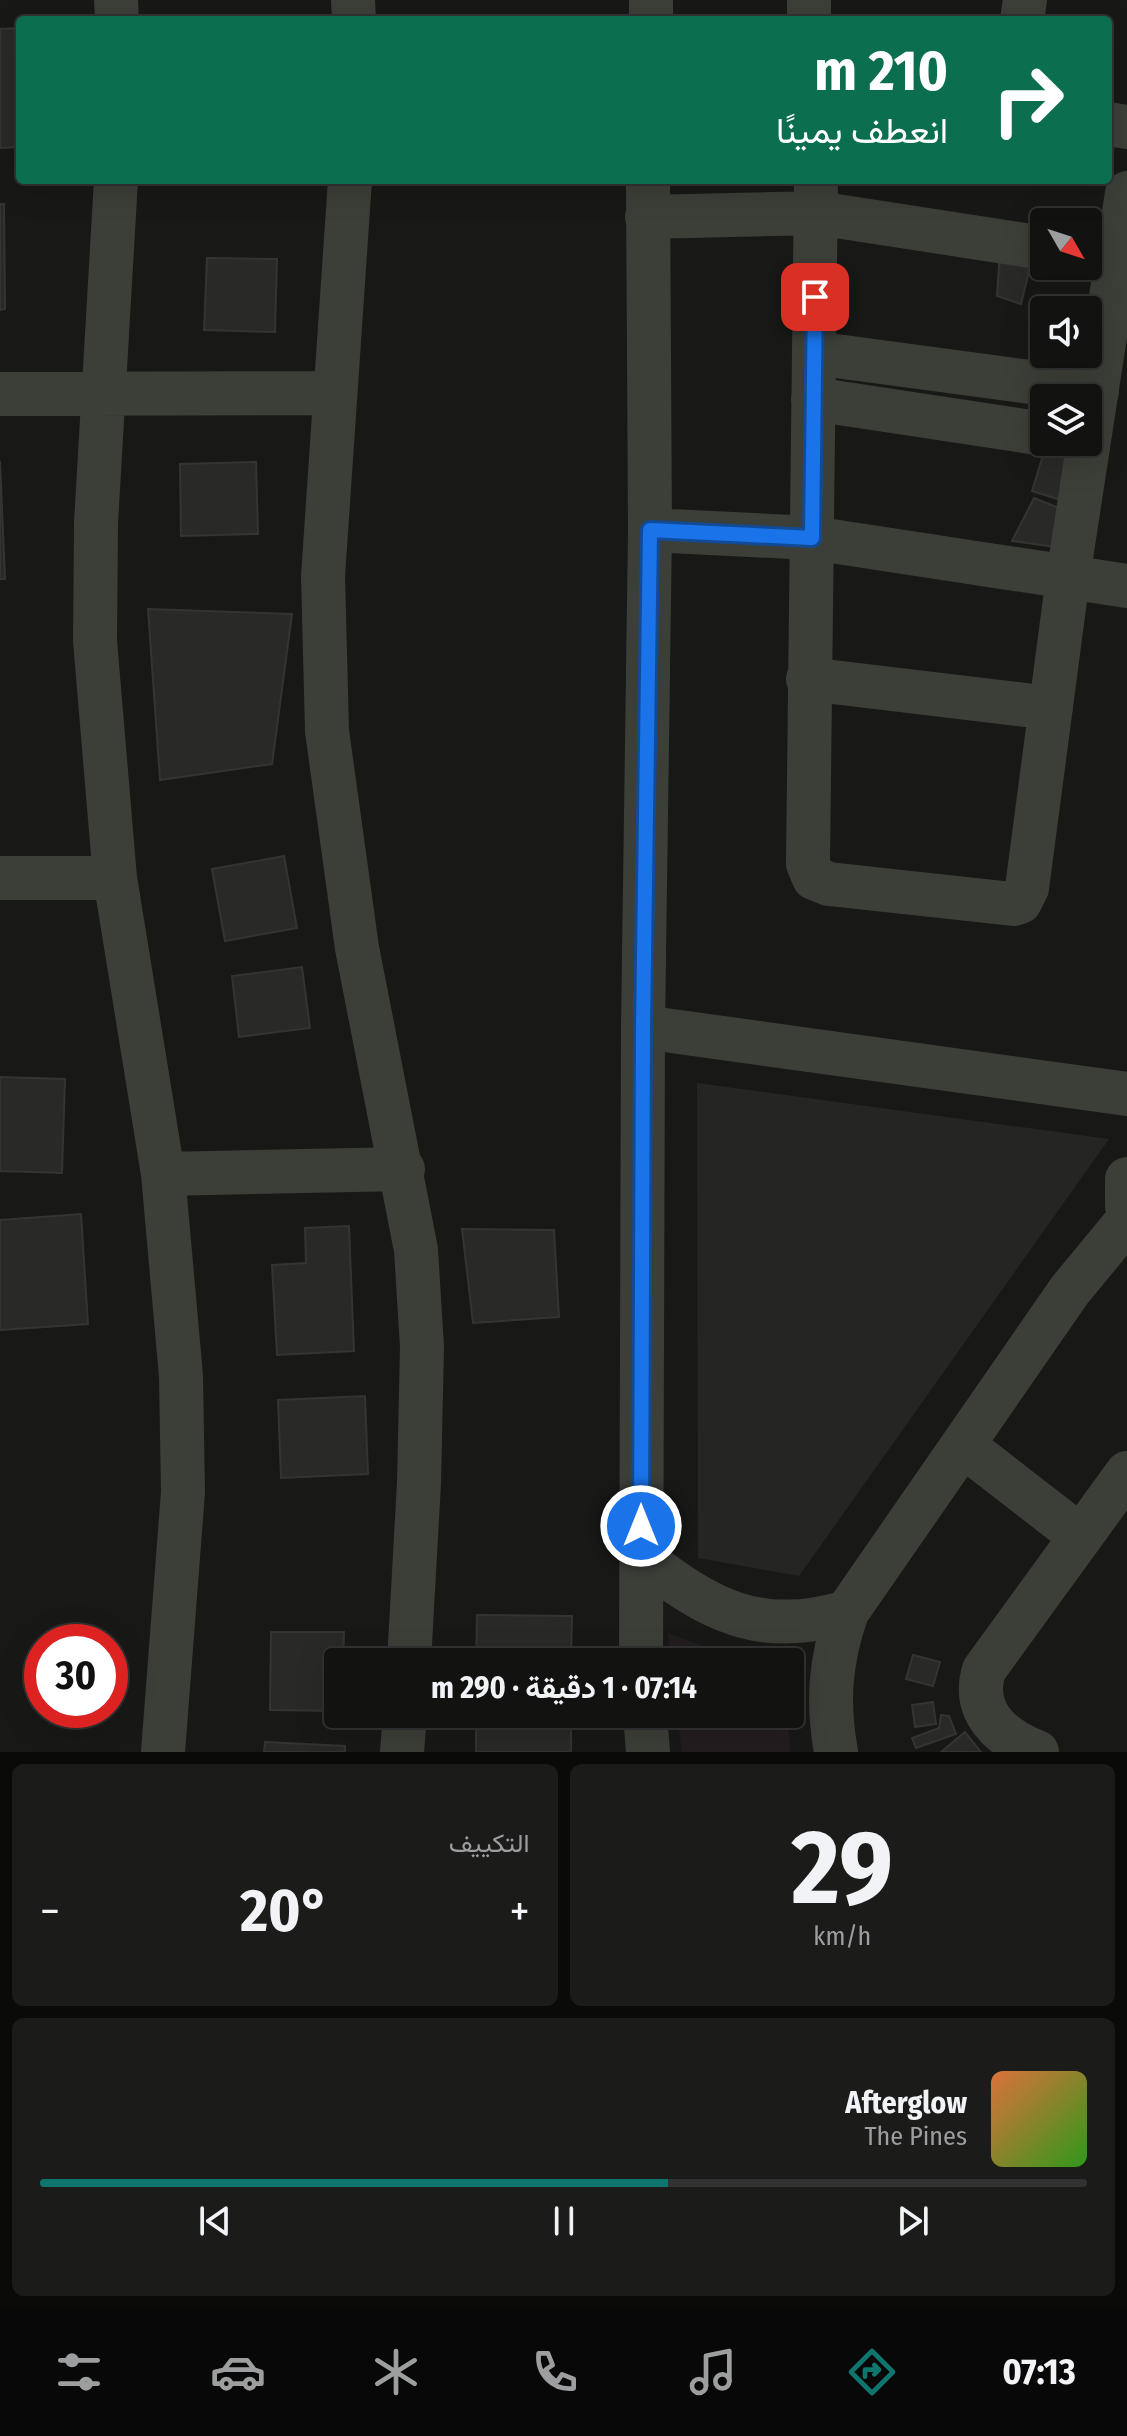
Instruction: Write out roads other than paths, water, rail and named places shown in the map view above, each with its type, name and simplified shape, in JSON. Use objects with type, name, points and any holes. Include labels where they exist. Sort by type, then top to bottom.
[{"type":"street","points":[[116,184],[96,523],[95,641],[115,878],[163,1174],[181,1376],[183,1492],[163,1752]]},
{"type":"street","points":[[350,184],[333,393],[323,576],[327,731],[357,948],[403,1169],[416,1250],[422,1347],[410,1648]]},
{"type":"street","points":[[1098,384],[1111,259],[1127,193]]},
{"type":"street","points":[[816,197],[808,679],[808,864],[814,878],[829,884],[1004,903],[1020,902],[1027,888],[1087,456]]},
{"type":"street","points":[[641,1648],[643,1027],[650,530],[647,198],[816,197],[1030,245]]},
{"type":"street","points":[[814,353],[1045,384]]},
{"type":"street","points":[[0,394],[333,393]]},
{"type":"street","points":[[813,399],[1030,432]]},
{"type":"street","points":[[650,530],[812,538],[1127,586]]},
{"type":"street","points":[[808,679],[1051,708]]},
{"type":"street","points":[[0,878],[115,878]]},
{"type":"street","points":[[643,1027],[1127,1094]]},
{"type":"street","points":[[163,1174],[403,1169]]},
{"type":"street","points":[[1127,1179],[1127,1206]]},
{"type":"street","points":[[836,1752],[830,1681],[837,1640],[847,1612],[1070,1290],[1127,1221]]},
{"type":"street","points":[[964,1446],[1080,1536]]},
{"type":"street","points":[[1037,1752],[1007,1736],[988,1717],[980,1697],[982,1678],[988,1662],[1127,1473]]},
{"type":"street","points":[[641,1557],[687,1592],[742,1617],[788,1623],[817,1621],[847,1612]]},
{"type":"street","points":[[402,1752],[404,1728]]},
{"type":"street","points":[[646,1728],[648,1752]]}]
